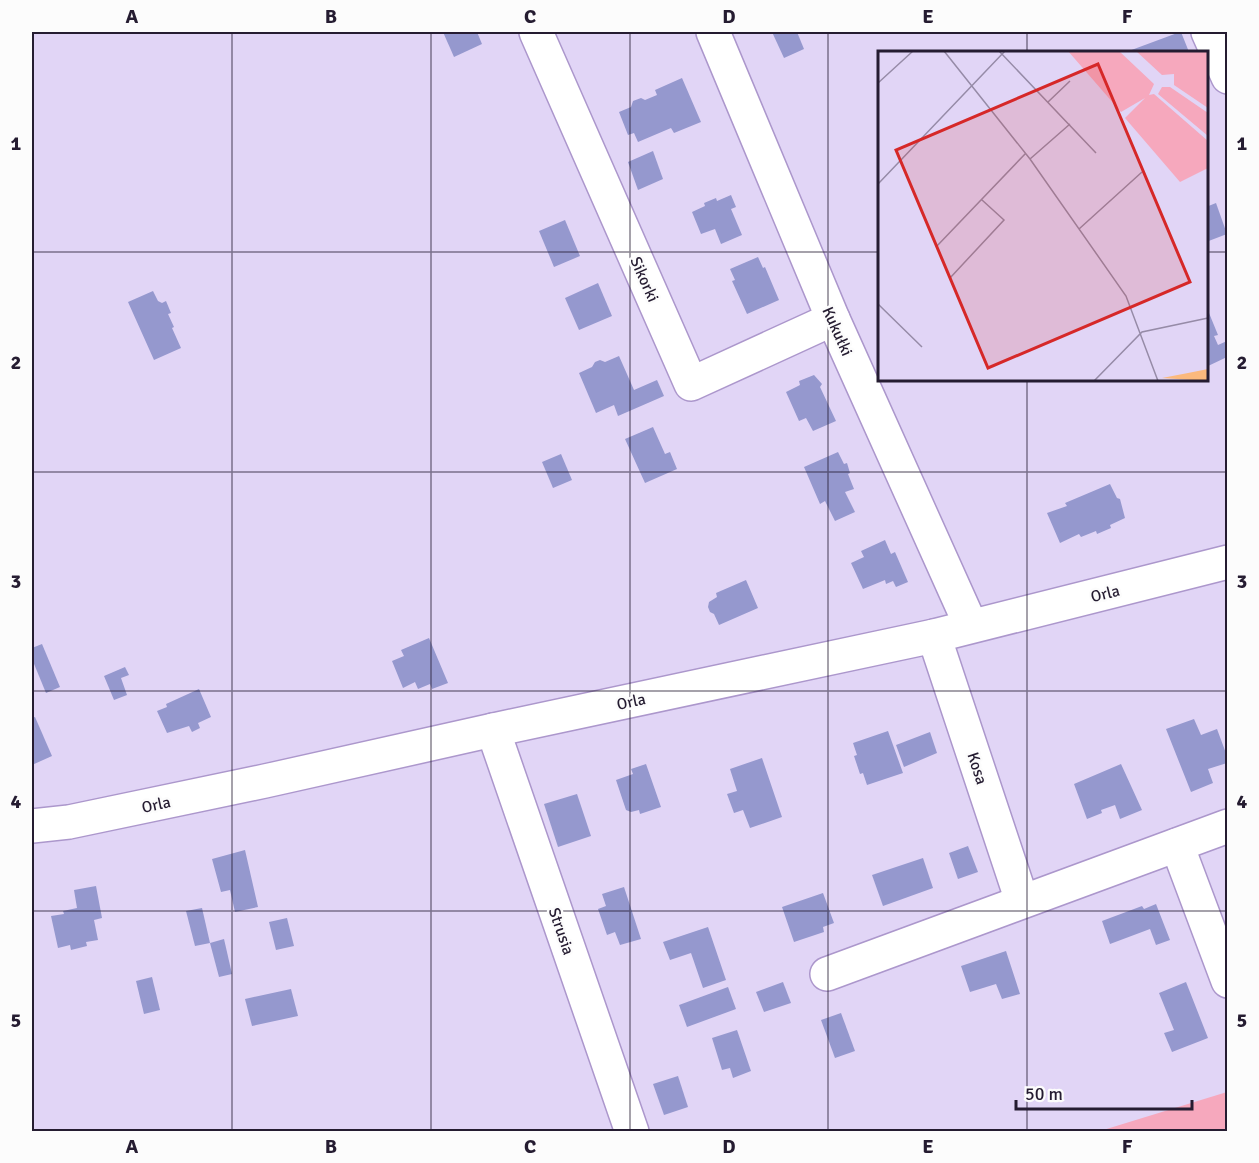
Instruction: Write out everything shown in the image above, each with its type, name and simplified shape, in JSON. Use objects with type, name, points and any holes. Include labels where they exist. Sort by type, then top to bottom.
[{"type":"street","name":"Sikorki","points":[[536,32],[691,384],[832,319]]},
{"type":"street","name":"Kukułki","points":[[713,32],[832,319],[971,626]]},
{"type":"street","points":[[1208,32],[1227,77]]},
{"type":"street","name":"Orla","points":[[32,826],[69,822],[265,781],[933,636],[1227,562]]},
{"type":"street","name":"Kosa","points":[[933,636],[1022,901]]},
{"type":"street","name":"Strusia","points":[[493,730],[632,1131]]},
{"type":"street","points":[[828,974],[1227,826]]},
{"type":"street","points":[[1177,845],[1227,981]]},
{"type":"shaded area","points":[[1227,1092],[1227,1131],[1100,1131]]},
{"type":"building","points":[[443,32],[477,32],[482,44],[454,57]]},
{"type":"building","points":[[772,32],[797,32],[804,49],[784,58]]},
{"type":"building","points":[[1180,32],[1189,51],[1129,51]]},
{"type":"building","points":[[682,78],[701,122],[674,133],[671,128],[638,142],[634,133],[628,135],[619,112],[631,107],[633,101],[641,98],[645,100],[657,95],[655,90]]},
{"type":"building","points":[[653,151],[663,179],[638,190],[628,162]]},
{"type":"building","points":[[731,195],[736,207],[731,209],[742,235],[721,244],[715,229],[701,234],[692,212],[705,206],[704,203]]},
{"type":"building","points":[[1216,203],[1227,234],[1208,241],[1208,206]]},
{"type":"building","points":[[565,220],[580,256],[554,267],[539,231]]},
{"type":"building","points":[[758,257],[763,268],[765,267],[779,300],[747,314],[732,281],[735,280],[730,269]]},
{"type":"building","points":[[598,283],[612,316],[579,330],[565,298]]},
{"type":"building","points":[[153,291],[158,301],[162,303],[166,301],[171,313],[168,314],[174,327],[172,328],[181,348],[154,360],[128,302]]},
{"type":"building","points":[[1208,313],[1218,335],[1214,336],[1218,345],[1227,341],[1227,357],[1208,366]]},
{"type":"building","points":[[619,356],[634,390],[657,380],[664,396],[618,416],[614,405],[596,413],[579,373],[592,367],[595,362],[600,360],[605,362]]},
{"type":"building","points":[[814,375],[822,384],[820,387],[836,421],[813,431],[806,418],[799,421],[786,392],[800,385],[799,381]]},
{"type":"building","points":[[653,427],[665,454],[670,452],[677,469],[645,483],[625,439]]},
{"type":"building","points":[[838,452],[844,464],[847,463],[850,473],[848,474],[854,489],[845,492],[855,512],[835,521],[825,501],[820,504],[804,467]]},
{"type":"building","points":[[561,454],[572,480],[553,488],[542,462]]},
{"type":"building","points":[[1110,484],[1117,498],[1120,499],[1125,518],[1097,534],[1096,531],[1081,537],[1079,534],[1060,543],[1047,513],[1067,506],[1065,503]]},
{"type":"building","points":[[885,540],[891,554],[895,552],[908,582],[896,587],[893,581],[886,584],[885,580],[863,589],[851,563],[864,557],[861,551]]},
{"type":"building","points":[[746,580],[758,608],[719,625],[714,614],[710,612],[709,602],[717,597],[716,593]]},
{"type":"building","points":[[429,638],[448,683],[432,689],[430,684],[418,689],[415,682],[403,688],[392,661],[404,656],[401,650]]},
{"type":"building","points":[[42,644],[60,687],[46,693],[32,659],[32,648]]},
{"type":"building","points":[[125,667],[129,675],[121,678],[127,695],[114,700],[104,676]]},
{"type":"building","points":[[199,689],[211,717],[198,723],[200,728],[192,732],[189,726],[167,733],[157,711],[167,707],[166,704]]},
{"type":"building","points":[[35,717],[52,756],[32,765],[32,718]]},
{"type":"building","points":[[1194,719],[1201,735],[1217,729],[1227,756],[1227,763],[1208,769],[1213,783],[1191,792],[1166,729]]},
{"type":"building","points":[[888,731],[903,773],[867,785],[863,773],[860,774],[854,756],[857,755],[853,743]]},
{"type":"building","points":[[930,732],[937,753],[904,767],[896,745]]},
{"type":"building","points":[[762,758],[782,817],[750,828],[743,810],[734,813],[727,794],[737,791],[730,769]]},
{"type":"building","points":[[646,764],[661,807],[640,814],[639,810],[631,812],[626,810],[616,780],[633,774],[631,769]]},
{"type":"building","points":[[1121,764],[1142,810],[1120,819],[1115,805],[1087,819],[1074,784]]},
{"type":"building","points":[[577,794],[591,836],[558,847],[544,804]]},
{"type":"building","points":[[968,846],[978,872],[958,879],[949,853]]},
{"type":"building","points":[[245,850],[258,907],[235,912],[230,890],[221,892],[212,859]]},
{"type":"building","points":[[923,858],[933,888],[883,906],[872,875]]},
{"type":"building","points":[[96,886],[102,918],[94,920],[98,940],[86,942],[87,946],[71,950],[70,945],[58,948],[51,916],[64,914],[63,911],[77,908],[74,890]]},
{"type":"building","points":[[624,887],[641,939],[620,945],[615,932],[607,935],[598,909],[606,906],[602,894]]},
{"type":"building","points":[[823,893],[834,923],[823,927],[824,932],[794,942],[782,907]]},
{"type":"building","points":[[1156,904],[1170,940],[1156,945],[1150,929],[1110,944],[1102,921],[1142,906],[1144,909]]},
{"type":"building","points":[[202,908],[210,943],[195,946],[186,911]]},
{"type":"building","points":[[287,918],[294,946],[276,950],[269,922]]},
{"type":"building","points":[[708,927],[726,980],[703,988],[691,953],[670,960],[663,942]]},
{"type":"building","points":[[224,939],[232,974],[219,977],[210,943]]},
{"type":"building","points":[[1006,951],[1020,994],[1002,999],[996,984],[970,992],[961,966]]},
{"type":"building","points":[[152,977],[160,1010],[144,1014],[136,981]]},
{"type":"building","points":[[783,982],[791,1003],[764,1012],[756,992]]},
{"type":"building","points":[[1186,982],[1208,1038],[1172,1052],[1164,1033],[1174,1030],[1159,993]]},
{"type":"building","points":[[728,987],[736,1009],[687,1027],[679,1005]]},
{"type":"building","points":[[291,989],[298,1016],[252,1026],[245,999]]},
{"type":"building","points":[[841,1013],[855,1051],[835,1058],[821,1020]]},
{"type":"building","points":[[737,1030],[751,1071],[733,1078],[730,1068],[722,1070],[712,1038]]},
{"type":"building","points":[[678,1076],[688,1107],[664,1115],[653,1084]]}]
